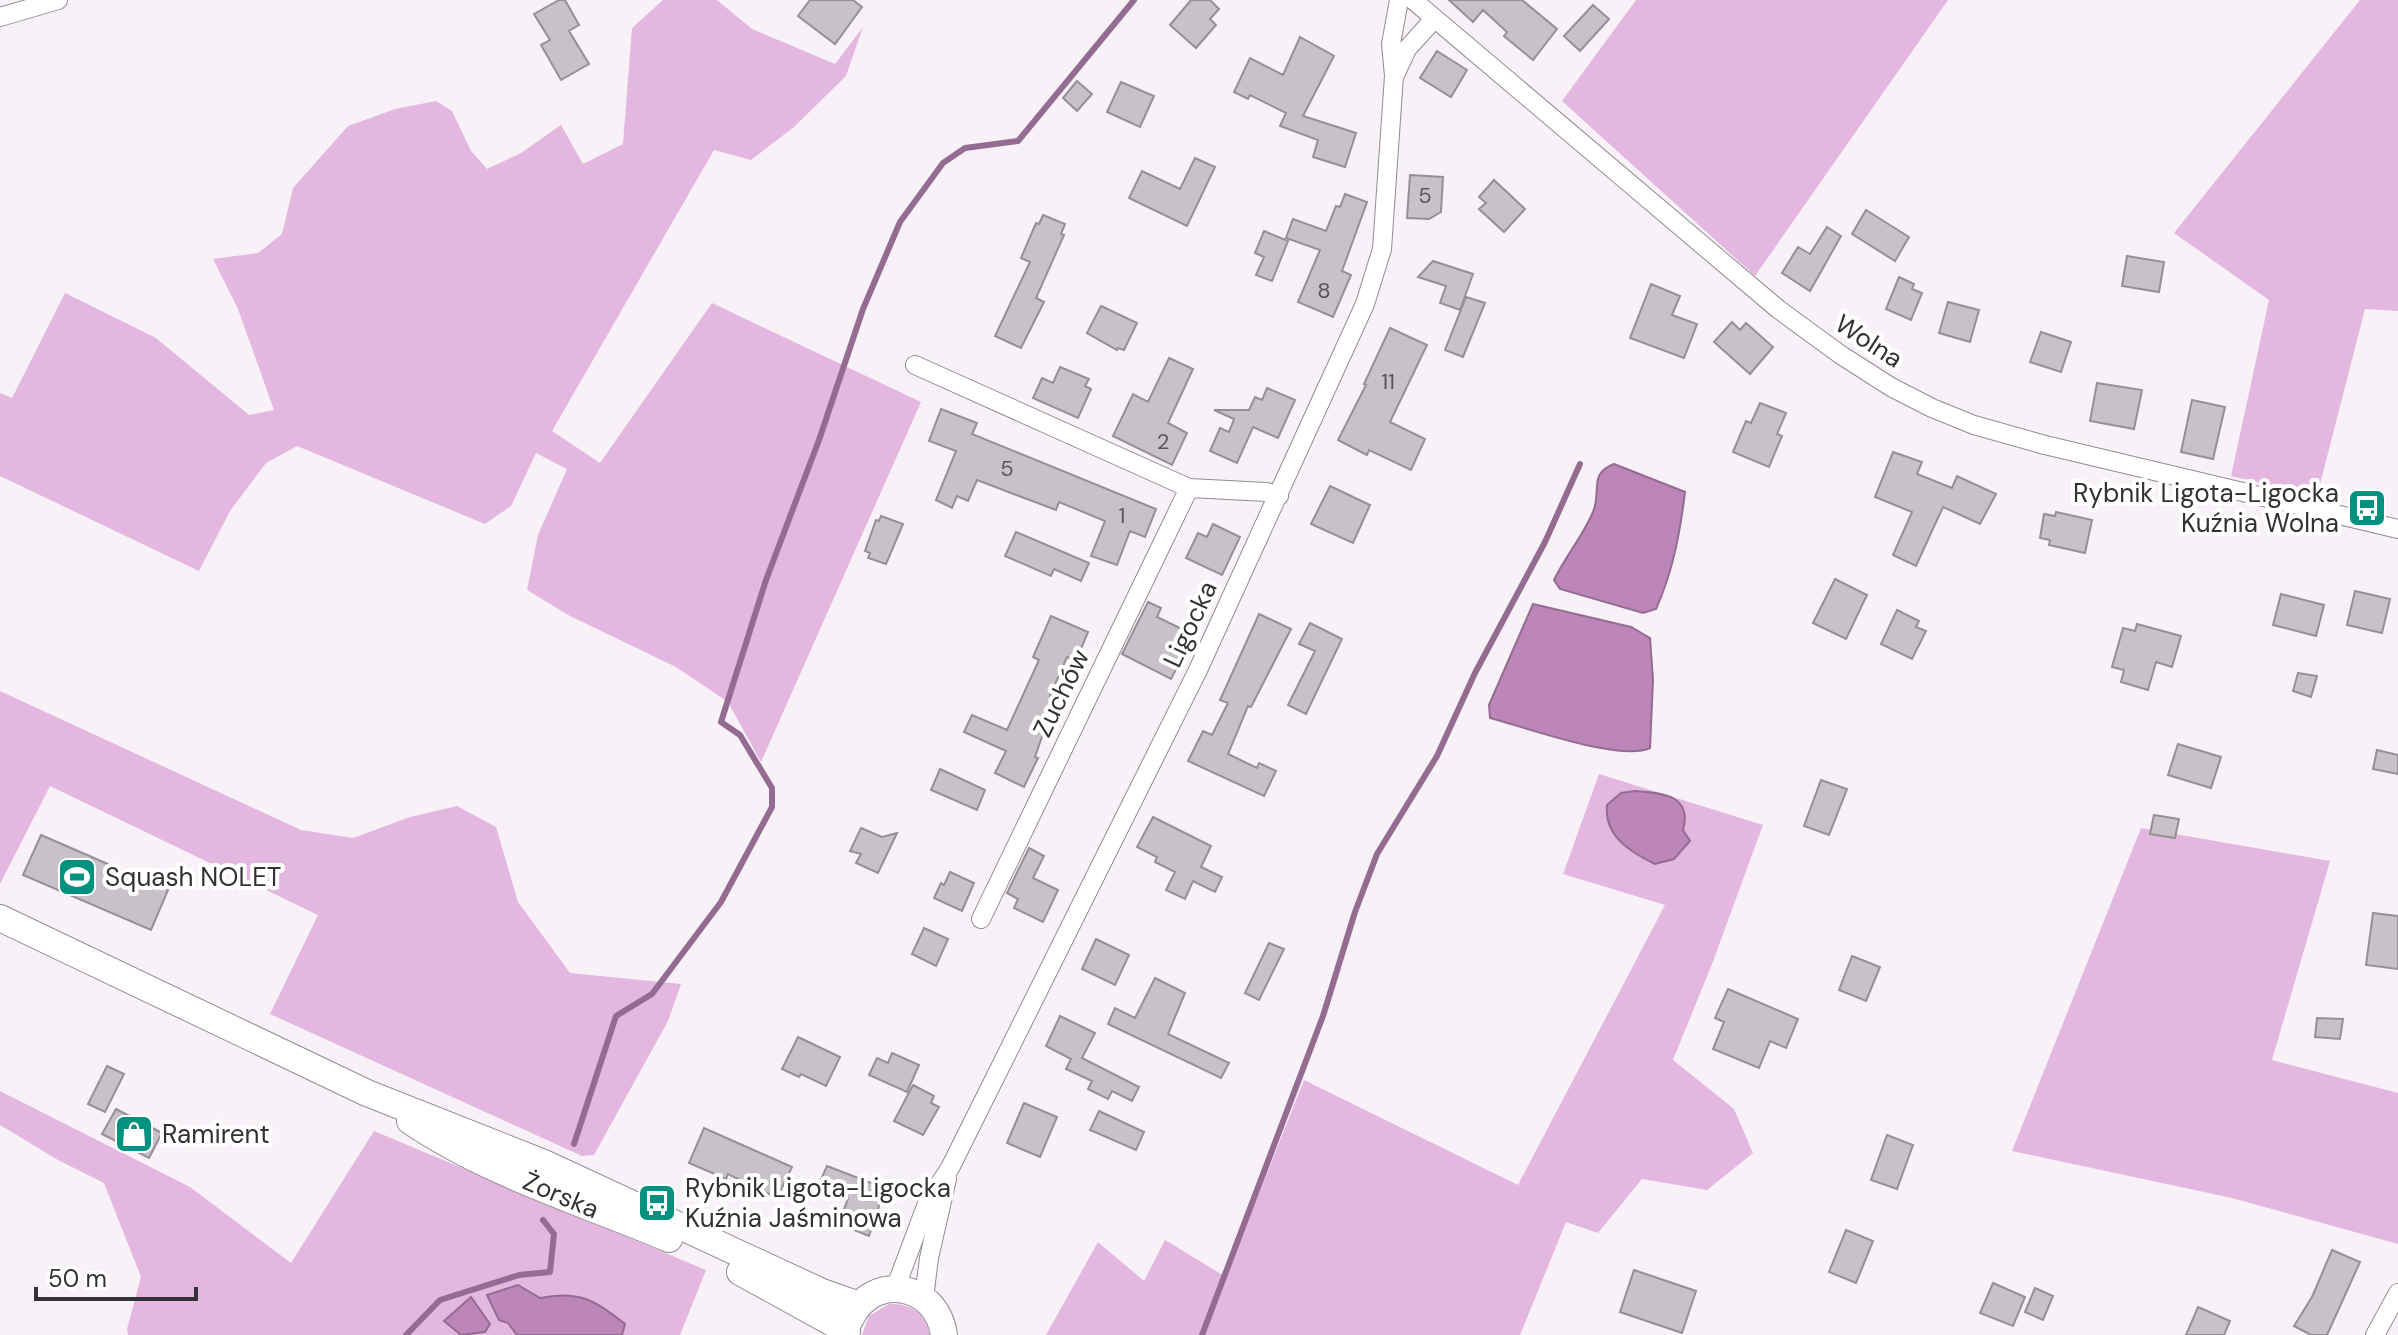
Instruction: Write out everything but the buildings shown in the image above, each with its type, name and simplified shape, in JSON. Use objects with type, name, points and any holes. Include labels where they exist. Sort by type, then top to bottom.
[{"type":"main road","name":"Żorska","points":[[0,918],[367,1093],[544,1163],[822,1292],[859,1305]]},
{"type":"main road","name":"Żorska","points":[[367,1093],[439,1141],[548,1191],[696,1251],[847,1333]]},
{"type":"main road","points":[[847,1333],[851,1317],[859,1305],[872,1295],[895,1289],[910,1291],[924,1298],[939,1317],[944,1335]]},
{"type":"street","points":[[0,17],[58,0]]},
{"type":"street","name":"Ligocka","points":[[895,1289],[928,1201],[950,1168],[1191,684],[1347,347],[1377,273],[1384,233],[1394,76],[1391,44],[1399,0]]},
{"type":"street","name":"Wolna","points":[[1413,0],[1778,309],[1841,355],[1911,398],[1974,425],[2045,445],[2398,529]]},
{"type":"street","name":"Ligocka","points":[[1394,76],[1407,49],[1434,19]]},
{"type":"street","points":[[915,365],[1189,488],[1267,492],[1279,496]]},
{"type":"street","name":"Zuchów","points":[[981,919],[1189,488]]},
{"type":"street","name":"Ligocka","points":[[924,1298],[929,1258],[950,1168]]},
{"type":"street","points":[[2375,1335],[2398,1293]]},
{"type":"shaded area","points":[[663,0],[717,0],[752,29],[835,64],[863,27],[846,76],[794,127],[751,160],[714,150],[552,431],[600,463],[712,303],[921,402],[761,762],[728,702],[676,667],[570,616],[527,590],[538,535],[567,469],[536,453],[511,506],[485,524],[297,446],[266,463],[230,511],[199,571],[0,476],[0,393],[12,398],[65,293],[156,338],[249,415],[274,410],[238,309],[213,259],[258,253],[282,234],[293,188],[348,126],[395,109],[436,101],[452,111],[471,151],[487,169],[521,153],[561,125],[583,164],[623,144],[632,28]]},
{"type":"shaded area","points":[[1636,0],[1948,0],[1755,276],[1562,101]]},
{"type":"shaded area","points":[[2360,0],[2398,0],[2398,311],[2365,309],[2317,496],[2231,476],[2269,300],[2174,233]]},
{"type":"shaded area","points":[[1614,464],[1685,492],[1667,580],[1656,609],[1643,613],[1560,589],[1554,580],[1593,512],[1598,478]]},
{"type":"shaded area","points":[[1533,604],[1631,627],[1650,638],[1653,680],[1650,748],[1636,751],[1595,747],[1490,718],[1489,705]]},
{"type":"shaded area","points":[[0,691],[301,830],[353,838],[410,817],[457,806],[496,827],[518,902],[570,973],[681,984],[668,1021],[594,1155],[582,1156],[270,1014],[318,915],[50,786],[0,884]]},
{"type":"shaded area","points":[[1599,774],[1763,825],[1673,1060],[1734,1109],[1753,1153],[1707,1190],[1642,1179],[1598,1233],[1566,1222],[1520,1335],[1046,1335],[1098,1242],[1144,1281],[1165,1240],[1226,1277],[1304,1080],[1518,1185],[1665,905],[1563,874]]},
{"type":"shaded area","points":[[1635,791],[1664,795],[1679,802],[1685,818],[1683,830],[1690,841],[1674,859],[1655,864],[1628,848],[1614,834],[1607,816],[1607,805],[1621,793]]},
{"type":"shaded area","points":[[2141,828],[2330,861],[2272,1060],[2398,1093],[2398,1244],[2232,1198],[2012,1151]]},
{"type":"shaded area","points":[[0,1091],[190,1187],[291,1263],[374,1131],[706,1270],[680,1335],[128,1335],[141,1277],[104,1183],[0,1125]]},
{"type":"shaded area","points":[[518,1285],[540,1298],[566,1295],[595,1303],[625,1324],[622,1335],[517,1335],[508,1323],[499,1320],[487,1295]]},
{"type":"shaded area","points":[[471,1297],[490,1324],[485,1332],[461,1335],[444,1321]]},
{"type":"shaded area","points":[[889,1304],[904,1305],[916,1311],[925,1321],[930,1335],[862,1335],[869,1316]]},
{"type":"waterway","points":[[574,1144],[616,1016],[652,994],[721,902],[772,807],[772,788],[740,735],[721,722],[766,580],[819,440],[863,309],[900,222],[943,163],[965,148],[1018,141],[1134,0]]},
{"type":"waterway","points":[[1202,1335],[1323,1016],[1355,912],[1377,854],[1437,756],[1475,673],[1545,542],[1580,464]]},
{"type":"waterway","points":[[406,1335],[440,1300],[519,1275],[550,1272],[554,1234],[543,1220]]},
{"type":"place","name":"Rybnik Ligota-Ligocka Kuźnia Wolna","points":[[2367,508]]},
{"type":"place","name":"Squash NOLET","points":[[77,877]]},
{"type":"place","name":"Ramirent","points":[[134,1134]]},
{"type":"place","name":"Rybnik Ligota-Ligocka Kuźnia Jaśminowa","points":[[657,1203]]}]
